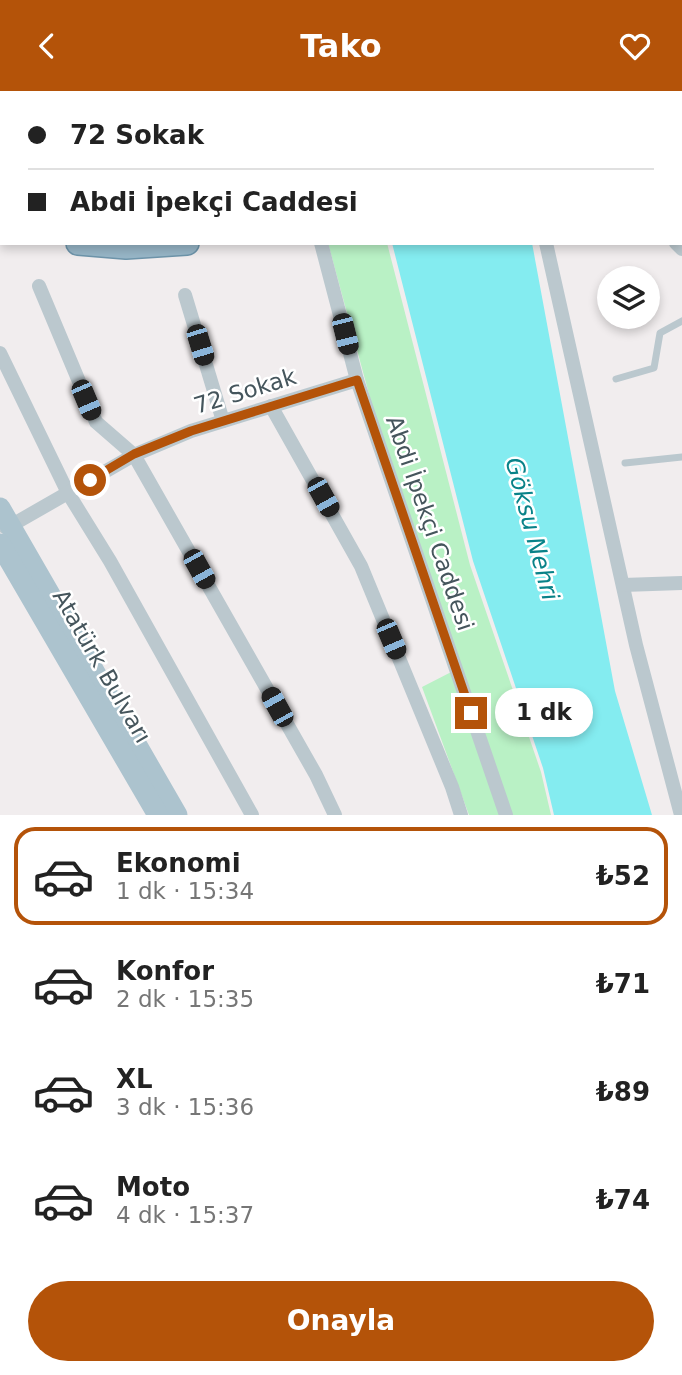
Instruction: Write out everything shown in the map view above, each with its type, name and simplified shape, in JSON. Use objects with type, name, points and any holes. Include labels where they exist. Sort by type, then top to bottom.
[{"type":"highway","points":[[102,245],[156,245]]},
{"type":"main road","points":[[4,521],[177,815]]},
{"type":"main road","name":"Atatürk Bulvarı","points":[[0,544],[158,815]]},
{"type":"street","name":"Abdi İpekçi Caddesi","points":[[322,245],[357,380],[506,815]]},
{"type":"street","points":[[547,245],[623,585],[681,815]]},
{"type":"street","points":[[39,286],[96,422],[134,454],[316,775],[335,815]]},
{"type":"street","points":[[185,295],[223,421]]},
{"type":"street","points":[[0,353],[68,493],[110,561],[252,815]]},
{"type":"street","name":"72 Sokak","points":[[4,521],[68,493],[134,454],[191,431],[357,380]]},
{"type":"street","points":[[271,406],[361,566],[461,815]]},
{"type":"street","points":[[623,585],[682,583]]},
{"type":"lane","points":[[616,379],[654,368],[660,333],[682,321]]},
{"type":"lane","points":[[625,463],[682,457]]},
{"type":"green space","points":[[329,245],[388,245],[470,565],[541,772],[551,815],[469,815],[422,687],[461,667],[379,431]]},
{"type":"water","name":"Göksu Nehri","points":[[393,245],[532,245],[615,691],[652,815],[554,815],[543,768],[473,561]]},
{"type":"route","points":[[90,480],[134,454],[191,431],[357,380],[471,713]]}]
